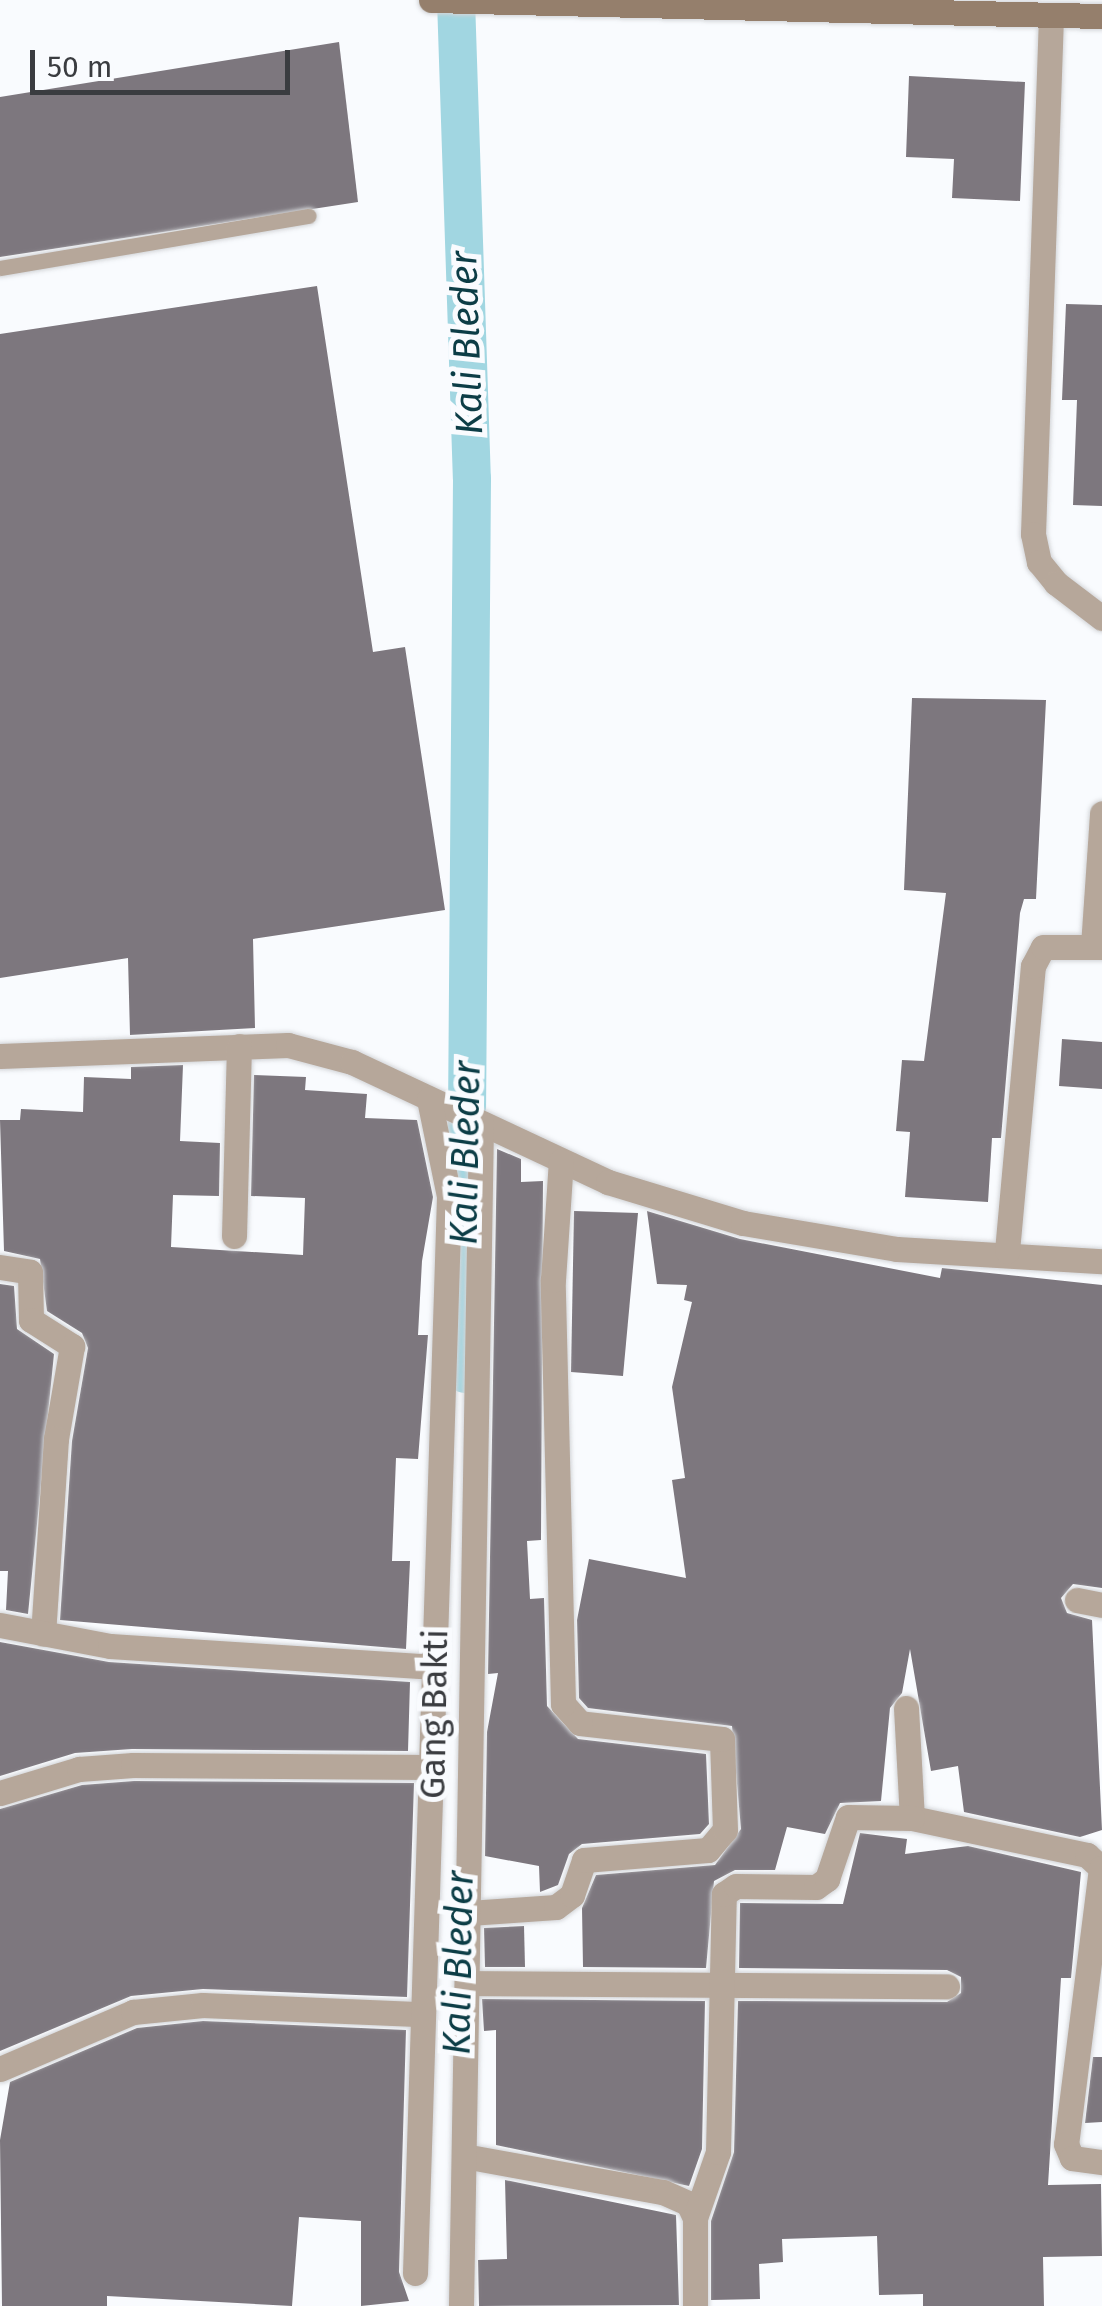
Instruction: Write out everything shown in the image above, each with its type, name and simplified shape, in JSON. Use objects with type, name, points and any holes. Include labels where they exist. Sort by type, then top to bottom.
[{"type":"main road","points":[[430,0],[1102,16]]},
{"type":"street","points":[[1051,16],[1033,534],[1039,562],[1056,583],[1102,618]]},
{"type":"street","points":[[1008,1250],[1033,966],[1043,947],[1097,946],[1102,813]]},
{"type":"street","points":[[0,1056],[288,1045],[352,1062],[561,1161],[743,1223],[898,1250],[1008,1250],[1102,1262]]},
{"type":"street","points":[[234,1236],[239,1046]]},
{"type":"street","points":[[416,2274],[431,1667],[449,1196],[435,1102]]},
{"type":"street","name":"Gang Bakti","points":[[461,2306],[470,1983],[477,1122]]},
{"type":"street","points":[[469,1913],[556,1907],[572,1895],[584,1860],[708,1850],[724,1830],[722,1739],[580,1723],[563,1704],[553,1280],[561,1161]]},
{"type":"street","points":[[0,1268],[30,1272],[30,1320],[72,1346],[56,1440],[43,1634]]},
{"type":"street","points":[[0,1625],[43,1634],[431,1667]]},
{"type":"street","points":[[906,1708],[912,1818]]},
{"type":"street","points":[[0,1793],[79,1769],[133,1765],[431,1767]]},
{"type":"street","points":[[695,2306],[695,2218],[718,2152],[718,1988],[726,1891],[816,1887],[827,1879],[848,1817],[912,1818],[1098,1861],[1102,1878],[1066,2144],[1072,2158],[1102,2162]]},
{"type":"street","points":[[470,1983],[718,1988],[947,1986]]},
{"type":"street","points":[[0,2069],[133,2012],[203,2004],[422,2014]]},
{"type":"street","points":[[464,2156],[664,2192],[688,2203],[695,2218]]},
{"type":"lane","points":[[0,268],[309,216]]},
{"type":"building","points":[[339,42],[358,202],[0,257],[0,97]]},
{"type":"building","points":[[909,76],[1025,82],[1020,201],[952,198],[954,159],[906,157]]},
{"type":"building","points":[[317,286],[373,652],[405,647],[445,910],[253,939],[255,1028],[130,1035],[128,958],[0,978],[0,334]]},
{"type":"building","points":[[1066,304],[1102,305],[1102,506],[1073,505],[1077,400],[1062,400]]},
{"type":"building","points":[[912,698],[1046,700],[1036,899],[1024,899],[1020,913],[1001,1138],[992,1138],[988,1202],[905,1197],[910,1132],[896,1131],[902,1060],[924,1061],[946,893],[904,890]]},
{"type":"building","points":[[1062,1039],[1102,1042],[1102,1089],[1059,1086]]},
{"type":"building","points":[[183,1065],[180,1141],[220,1143],[219,1196],[173,1195],[171,1247],[303,1255],[305,1198],[251,1196],[254,1075],[306,1077],[305,1090],[367,1094],[365,1118],[417,1120],[433,1197],[422,1261],[418,1335],[428,1335],[418,1459],[396,1458],[392,1561],[410,1561],[406,1649],[60,1620],[72,1441],[88,1348],[82,1333],[47,1311],[40,1259],[4,1251],[0,1120],[20,1120],[21,1109],[83,1112],[84,1077],[131,1079],[131,1067]]},
{"type":"building","points":[[497,1149],[521,1159],[521,1182],[543,1181],[541,1540],[527,1541],[530,1599],[544,1598],[547,1706],[578,1739],[706,1754],[709,1824],[700,1834],[582,1844],[569,1854],[558,1885],[540,1892],[539,1866],[485,1856],[487,1732],[498,1673],[488,1674]]},
{"type":"building","points":[[574,1211],[638,1213],[623,1376],[571,1372]]},
{"type":"building","points":[[647,1211],[740,1239],[940,1278],[942,1268],[1102,1285],[1102,1588],[1073,1584],[1061,1598],[1067,1613],[1092,1620],[1102,1830],[1080,1837],[964,1812],[958,1766],[931,1771],[910,1649],[902,1693],[890,1708],[881,1801],[840,1803],[825,1834],[787,1827],[775,1870],[735,1870],[714,1881],[706,1968],[583,1967],[582,1908],[596,1875],[715,1865],[741,1829],[732,1726],[588,1708],[579,1698],[577,1620],[589,1559],[686,1578],[672,1480],[685,1478],[672,1387],[692,1302],[684,1300],[687,1285],[657,1284]]},
{"type":"building","points":[[0,1284],[14,1286],[17,1329],[54,1354],[28,1614],[6,1610],[8,1571],[0,1571]]},
{"type":"building","points":[[0,1642],[109,1662],[410,1682],[408,1751],[132,1749],[75,1753],[0,1776]]},
{"type":"building","points":[[134,1781],[414,1783],[407,1997],[203,1989],[131,1996],[0,2051],[0,1809],[82,1785]]},
{"type":"building","points":[[860,1833],[907,1839],[905,1854],[968,1846],[1081,1872],[1071,1978],[1061,1978],[1048,2185],[1101,2184],[1102,2256],[1043,2257],[1044,2306],[923,2306],[923,2294],[879,2295],[877,2236],[782,2239],[783,2262],[759,2264],[760,2299],[711,2300],[711,2221],[734,2152],[738,2001],[947,2002],[961,1993],[961,1977],[947,1970],[739,1968],[740,1903],[843,1904]]},
{"type":"building","points":[[524,1926],[525,1967],[485,1967],[484,1928]]},
{"type":"building","points":[[482,1999],[705,2001],[702,2149],[689,2186],[496,2145],[496,2030],[484,2031]]},
{"type":"building","points":[[203,2021],[406,2030],[399,2272],[409,2301],[361,2306],[361,2221],[299,2217],[292,2306],[107,2296],[107,2306],[2,2306],[0,2140],[10,2082],[137,2028]]},
{"type":"building","points":[[1093,2057],[1102,2057],[1102,2122],[1085,2123]]},
{"type":"building","points":[[505,2180],[676,2215],[679,2305],[479,2306],[478,2260],[507,2259]]},
{"type":"waterway","name":"Kali Bleder","points":[[456,0],[472,479],[465,1374]]}]
